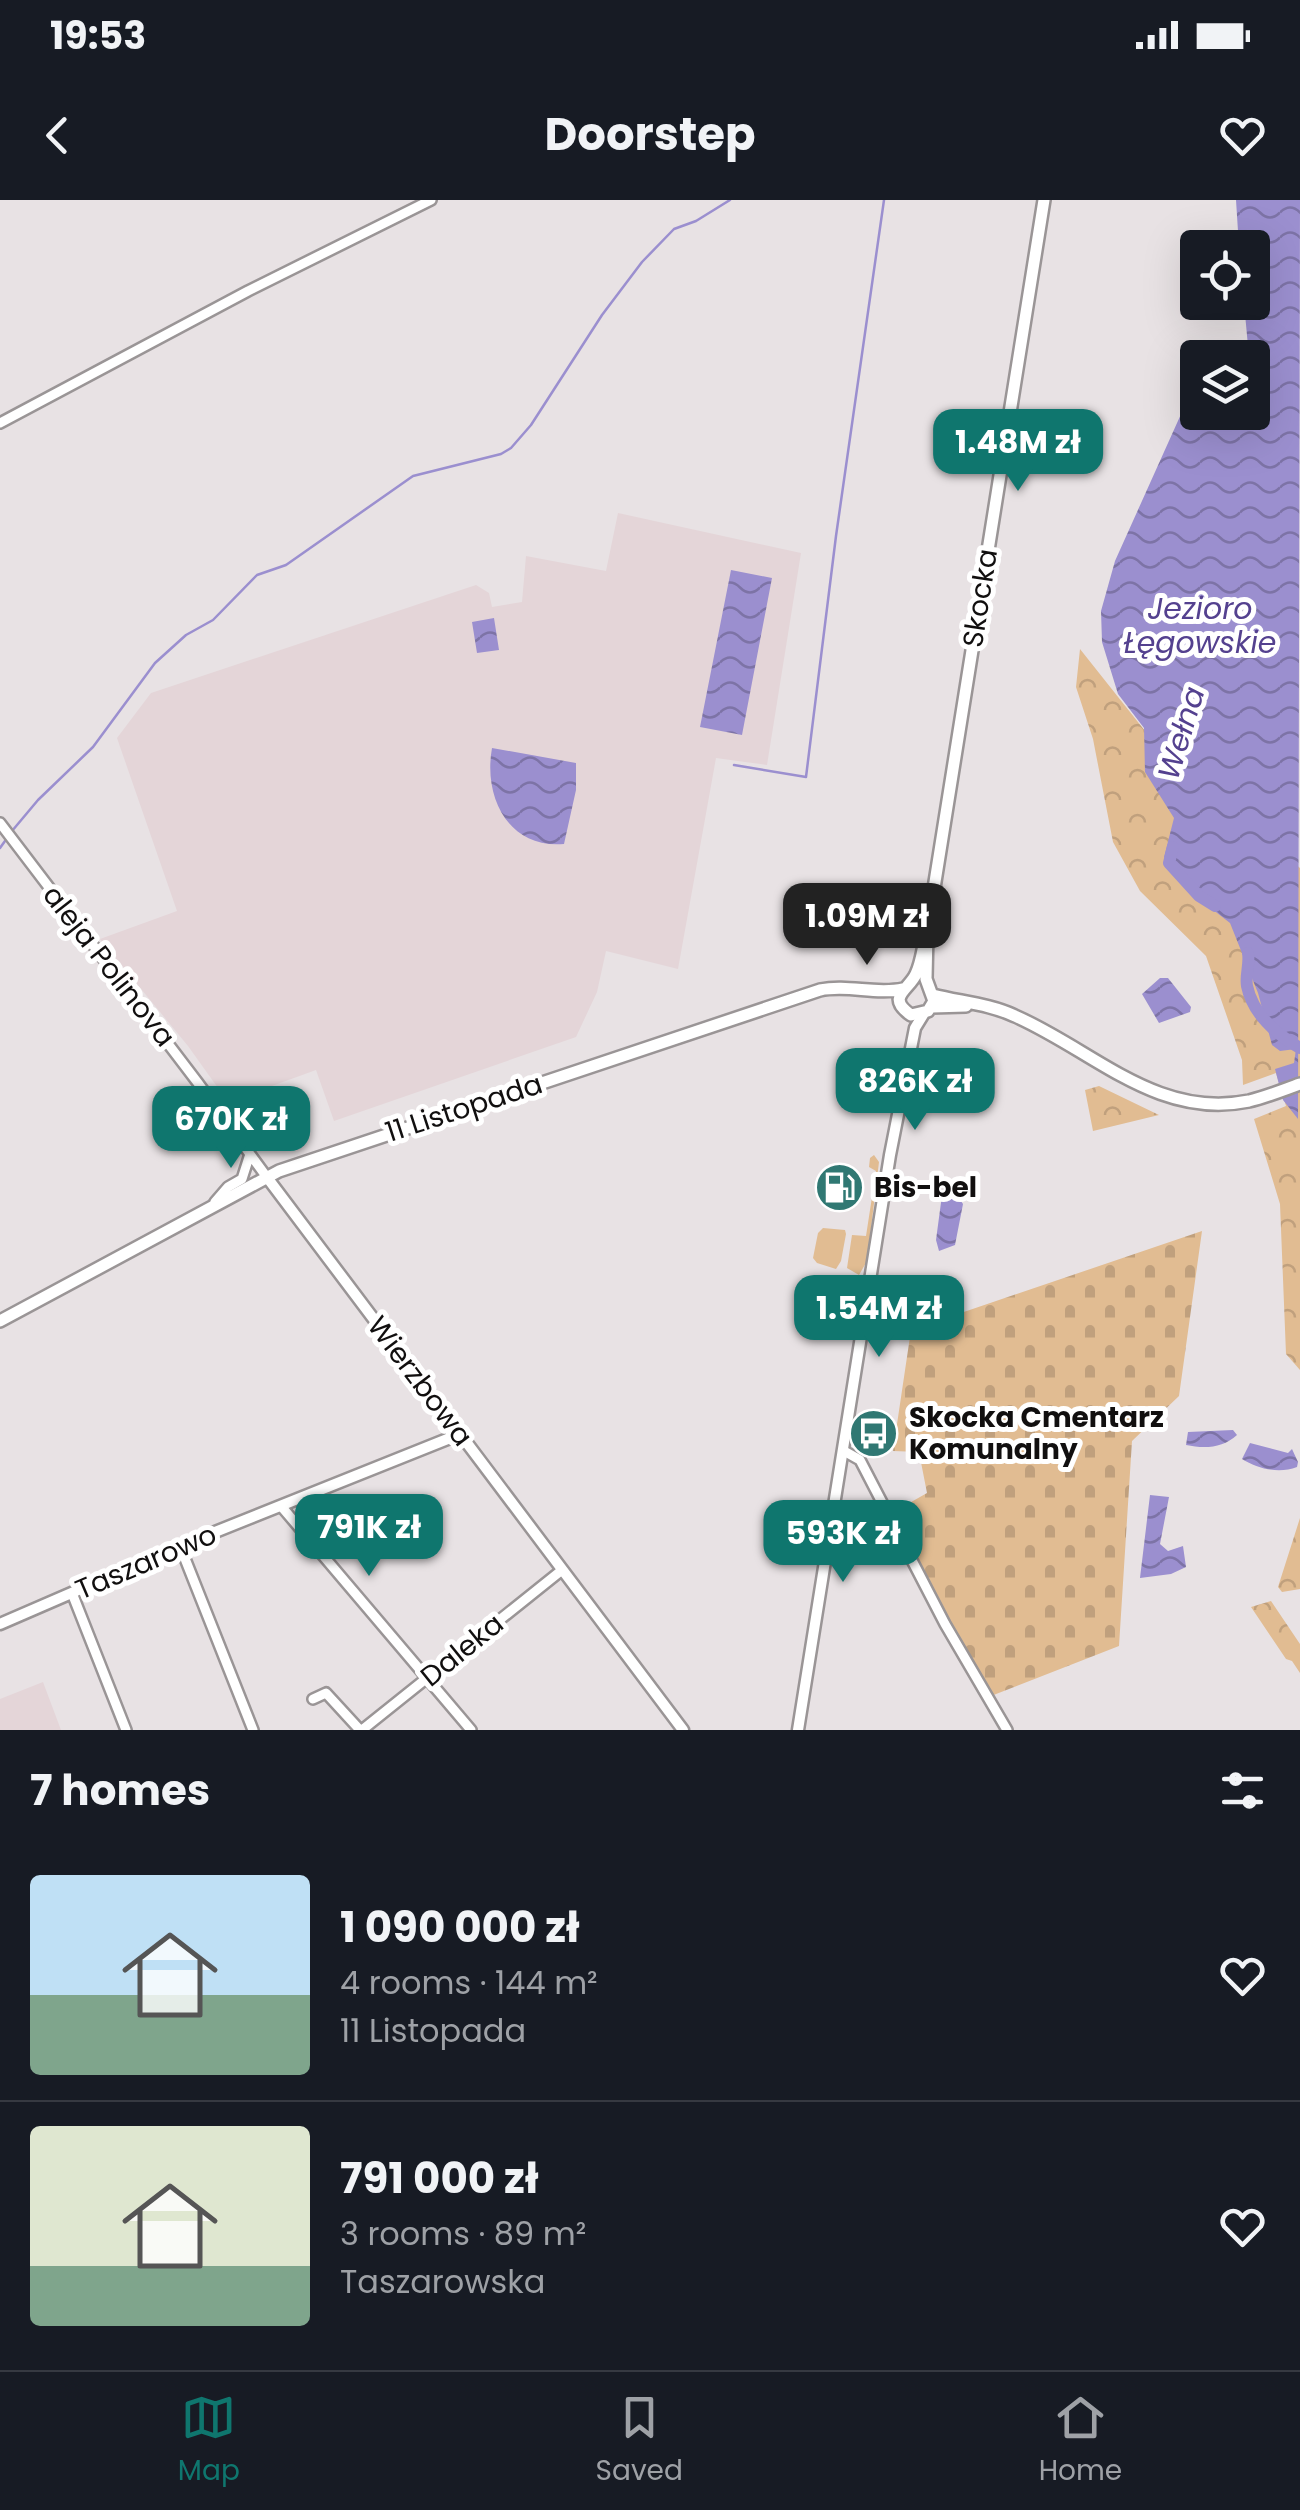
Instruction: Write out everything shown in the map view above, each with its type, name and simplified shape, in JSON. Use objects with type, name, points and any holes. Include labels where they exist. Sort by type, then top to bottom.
[{"type":"main road","name":"Skocka","points":[[903,1008],[927,932],[1044,201]]},
{"type":"main road","name":"Skocka","points":[[927,932],[929,1000]]},
{"type":"main road","name":"11 Listopada","points":[[0,1320],[266,1176],[795,998],[838,988],[907,986],[929,1000]]},
{"type":"main road","name":"11 Listopada","points":[[838,988],[889,998],[903,1008],[929,1000]]},
{"type":"main road","points":[[929,1000],[1013,1014],[1159,1095],[1202,1104],[1248,1101],[1300,1084]]},
{"type":"street","points":[[0,422],[431,200]]},
{"type":"street","name":"aleja Polinova","points":[[4,828],[247,1151],[260,1161],[266,1176]]},
{"type":"street","name":"Skocka","points":[[798,1730],[906,1065],[915,1028],[929,1000]]},
{"type":"street","name":"Skocka","points":[[903,1008],[909,1024],[906,1065]]},
{"type":"street","points":[[215,1203],[228,1187],[242,1179],[247,1151]]},
{"type":"street","name":"Wierzbowa","points":[[266,1176],[683,1730]]},
{"type":"street","points":[[847,1432],[865,1436]]},
{"type":"street","name":"Taszarowo","points":[[0,1624],[180,1546],[460,1434]]},
{"type":"street","points":[[844,1451],[860,1460],[945,1624],[1007,1730]]},
{"type":"street","points":[[281,1506],[471,1730]]},
{"type":"street","points":[[180,1546],[252,1730]]},
{"type":"street","name":"Daleka","points":[[361,1730],[562,1570]]},
{"type":"street","points":[[72,1593],[126,1730]]},
{"type":"street","points":[[313,1698],[326,1693],[361,1730]]},
{"type":"shaded area","points":[[618,513],[801,553],[767,765],[716,758],[678,969],[606,951],[597,992],[576,1037],[334,1121],[316,1070],[228,1102],[188,1046],[100,939],[177,911],[117,738],[151,693],[476,585],[489,593],[492,607],[522,602],[526,556],[606,571]]},
{"type":"shaded area","points":[[43,1682],[61,1730],[0,1730],[0,1699]]},
{"type":"green space","points":[[1080,649],[1153,741],[1300,868],[1300,1370],[1286,1354],[1280,1204],[1254,1119],[1286,1106],[1276,1073],[1243,1085],[1242,1060],[1206,956],[1140,891],[1113,842],[1093,739],[1076,687]]},
{"type":"green space","points":[[1099,1086],[1159,1115],[1093,1131],[1085,1090]]},
{"type":"green space","points":[[874,1155],[879,1162],[867,1261],[859,1275],[847,1268],[852,1235],[866,1236],[876,1171],[869,1167]]},
{"type":"green space","points":[[823,1228],[845,1230],[841,1261],[836,1269],[813,1258],[818,1233]]},
{"type":"green space","points":[[1202,1231],[1179,1396],[1132,1441],[1119,1646],[991,1696],[890,1514],[927,1493],[919,1452],[893,1451],[911,1330]]},
{"type":"green space","points":[[1300,1518],[1300,1589],[1282,1592],[1278,1587]]},
{"type":"green space","points":[[1271,1601],[1300,1644],[1300,1673],[1251,1607]]},
{"type":"water","name":"Jezioro Łęgowskie","points":[[1236,200],[1300,200],[1298,1119],[1283,1100],[1275,1069],[1294,1063],[1296,1049],[1280,1051],[1272,1045],[1258,993],[1230,923],[1164,857],[1174,818],[1145,772],[1144,728],[1118,694],[1102,642],[1101,611],[1115,561],[1180,416],[1180,430],[1270,430],[1270,340],[1247,340],[1246,320],[1270,320],[1270,230],[1238,230]]},
{"type":"water","points":[[731,570],[772,578],[742,735],[700,727]]},
{"type":"water","points":[[494,618],[499,650],[477,653],[472,622]]},
{"type":"water","points":[[492,748],[576,763],[576,790],[564,844],[528,838],[504,817],[492,785]]},
{"type":"water","points":[[1160,978],[1168,978],[1191,1007],[1190,1012],[1159,1023],[1142,994]]},
{"type":"water","points":[[950,1190],[963,1204],[955,1245],[939,1251],[936,1240],[942,1195]]},
{"type":"water","points":[[1233,1430],[1237,1435],[1220,1445],[1186,1445],[1188,1432]]},
{"type":"water","points":[[1250,1443],[1288,1453],[1292,1449],[1297,1467],[1276,1470],[1248,1463],[1242,1459]]},
{"type":"water","points":[[1150,1495],[1169,1497],[1160,1544],[1168,1551],[1183,1546],[1186,1567],[1171,1574],[1140,1578]]},
{"type":"waterway","points":[[12,831],[93,747],[155,663],[186,635],[213,620],[257,575],[286,565],[413,476],[501,454],[511,448],[531,425],[602,315],[642,262],[674,229],[696,221],[730,200]]},
{"type":"waterway","points":[[734,765],[806,777],[884,200]]},
{"type":"waterway","points":[[0,848],[5,841]]},
{"type":"waterway","name":"Wełna","points":[[1173,847],[1169,863],[1199,896],[1215,906]]},
{"type":"waterway","name":"Wełna","points":[[1248,953],[1247,986],[1254,1006],[1274,1030],[1300,1048]]},
{"type":"place","name":"Bis-bel","points":[[839,1187]]},
{"type":"place","name":"Skocka Cmentarz Komunalny","points":[[874,1433]]}]
